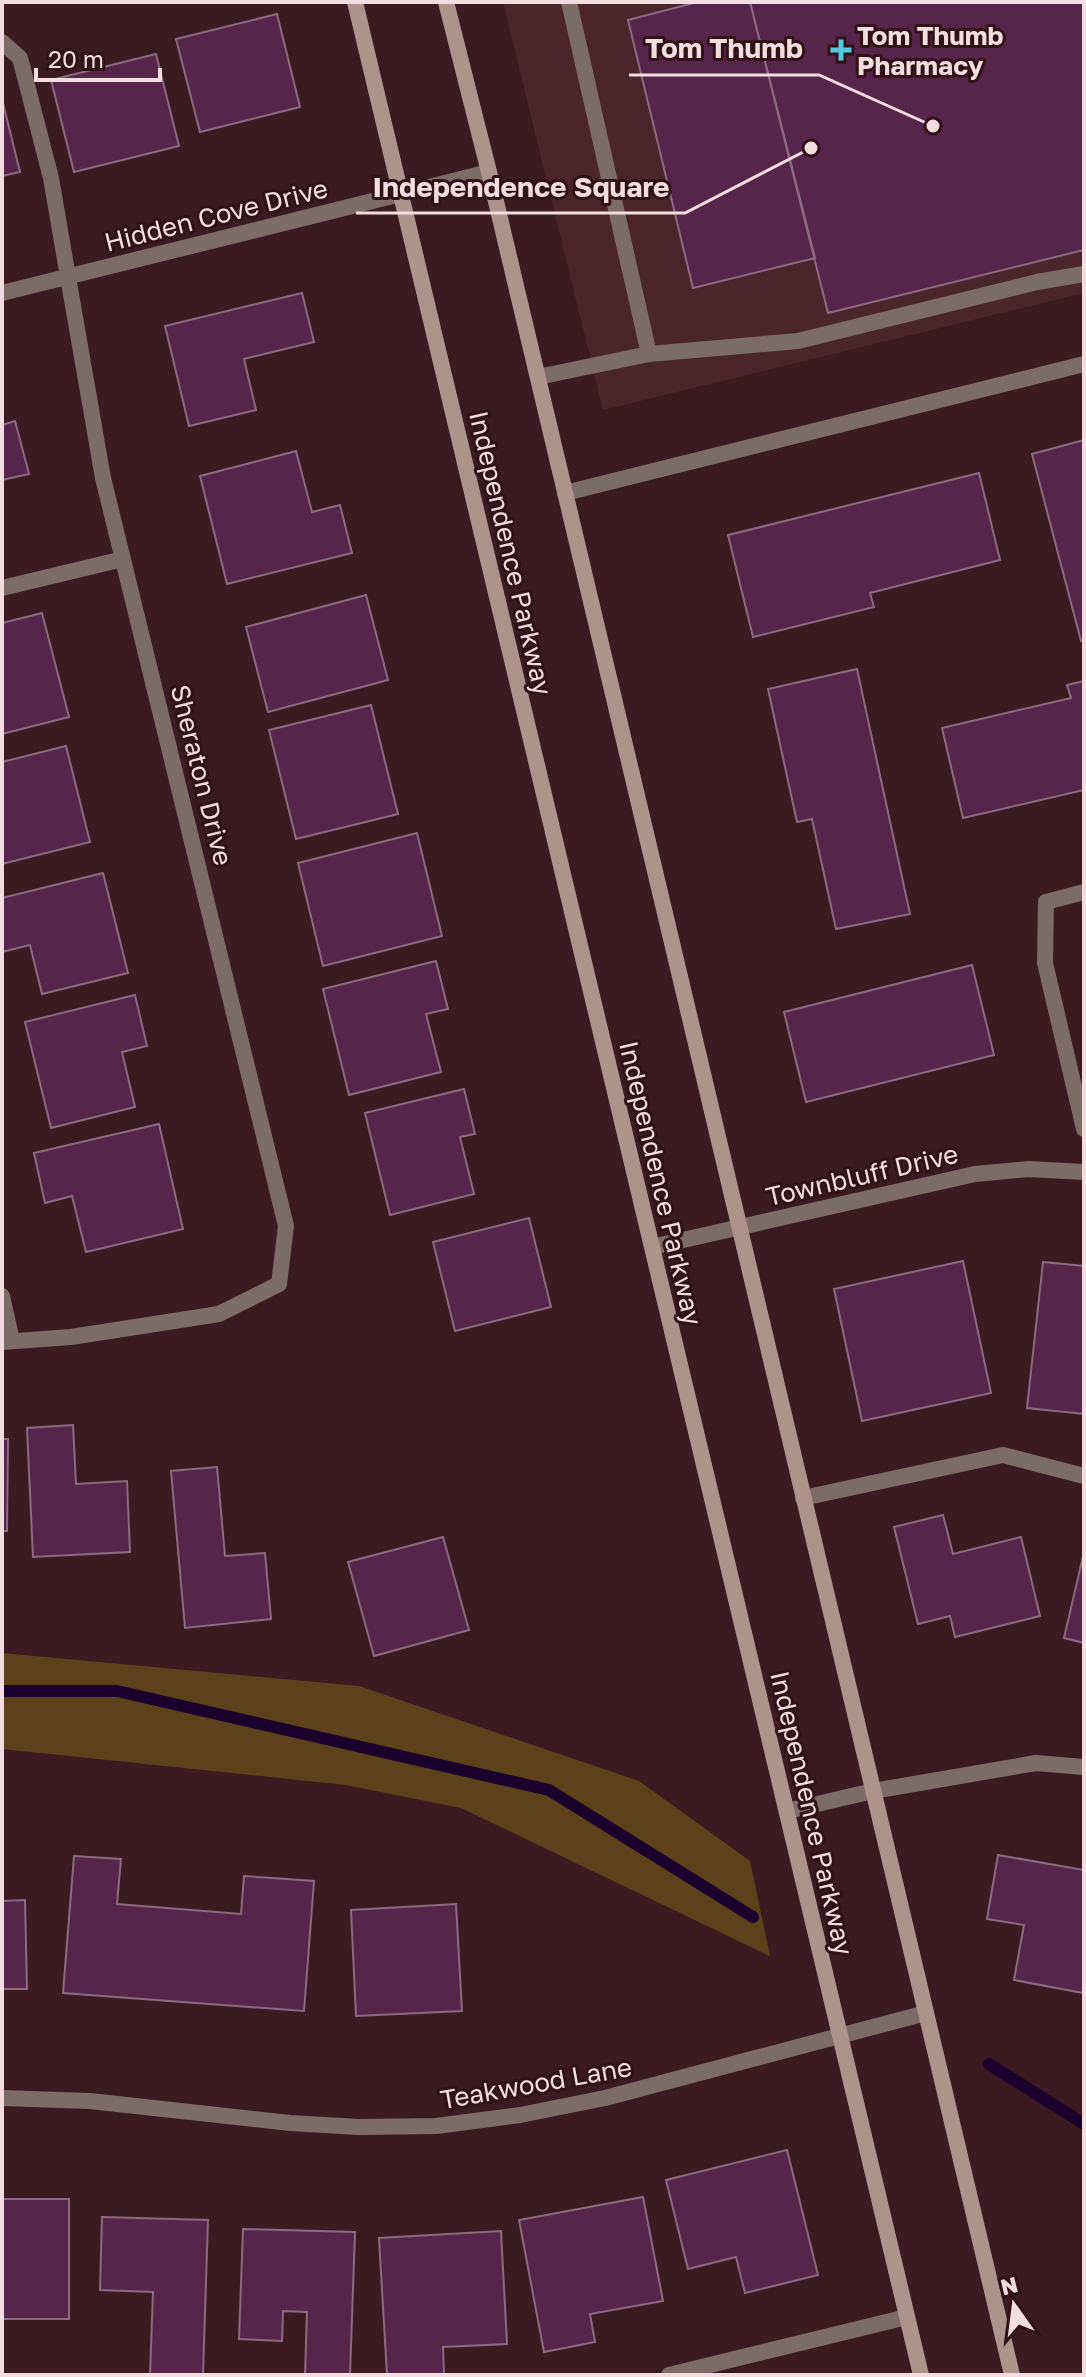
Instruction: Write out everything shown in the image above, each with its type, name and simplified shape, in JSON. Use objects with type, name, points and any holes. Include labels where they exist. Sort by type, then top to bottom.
[{"type":"main road","name":"Independence Parkway","points":[[355,2],[921,2375]]},
{"type":"main road","points":[[446,2],[538,377],[1012,2375]]},
{"type":"street","points":[[569,2],[649,354]]},
{"type":"street","name":"Sheraton Drive","points":[[2,42],[20,58],[51,178],[103,478],[286,1226],[279,1284],[219,1314],[71,1337],[7,1342]]},
{"type":"street","name":"Hidden Cove Drive","points":[[2,293],[489,172]]},
{"type":"street","points":[[538,377],[649,354],[798,341],[1037,282],[1084,274]]},
{"type":"street","points":[[565,493],[1084,364]]},
{"type":"street","points":[[2,588],[123,559]]},
{"type":"street","points":[[1084,892],[1046,902],[1045,963],[1084,1129]]},
{"type":"street","name":"Townbluff Drive","points":[[652,1247],[975,1174],[1029,1169],[1084,1172]]},
{"type":"street","points":[[2,1296],[7,1342]]},
{"type":"street","points":[[803,1498],[1003,1455],[1084,1476]]},
{"type":"street","points":[[787,1811],[873,1791],[1036,1763],[1084,1767]]},
{"type":"street","name":"Teakwood Lane","points":[[2,2098],[90,2101],[304,2124],[436,2126],[520,2115],[605,2098],[926,2013]]},
{"type":"street","points":[[669,2375],[907,2317]]},
{"type":"shaded area","points":[[503,2],[1084,2],[1084,293],[603,410]]},
{"type":"shaded area","points":[[2,1653],[359,1686],[639,1781],[750,1861],[770,1956],[461,1808],[346,1785],[2,1749]]},
{"type":"building","points":[[698,2],[750,2],[815,258],[693,288],[628,20]]},
{"type":"building","points":[[750,2],[1084,2],[1084,250],[828,313]]},
{"type":"building","points":[[277,14],[300,107],[200,132],[176,39]]},
{"type":"building","points":[[156,54],[179,146],[74,172],[51,80]]},
{"type":"building","points":[[2,99],[20,172],[2,176]]},
{"type":"building","points":[[302,293],[314,342],[244,359],[256,410],[189,426],[165,326]]},
{"type":"building","points":[[15,421],[29,474],[2,480],[2,425]]},
{"type":"building","points":[[1084,440],[1084,640],[1081,641],[1032,454]]},
{"type":"building","points":[[296,451],[312,512],[340,505],[352,553],[227,584],[200,476]]},
{"type":"building","points":[[979,473],[1000,560],[870,593],[874,607],[753,637],[728,535]]},
{"type":"building","points":[[366,595],[388,680],[268,712],[246,627]]},
{"type":"building","points":[[42,613],[69,717],[2,734],[2,623]]},
{"type":"building","points":[[857,669],[910,914],[836,929],[812,819],[797,822],[768,689]]},
{"type":"building","points":[[1084,681],[1084,790],[963,818],[942,728],[1071,698],[1067,685]]},
{"type":"building","points":[[371,705],[398,814],[296,839],[269,730]]},
{"type":"building","points":[[66,746],[90,842],[2,864],[2,762]]},
{"type":"building","points":[[417,833],[442,936],[323,966],[298,863]]},
{"type":"building","points":[[103,873],[128,973],[42,994],[30,945],[2,952],[2,898]]},
{"type":"building","points":[[436,961],[448,1009],[426,1014],[441,1072],[349,1095],[323,989]]},
{"type":"building","points":[[972,965],[994,1055],[806,1102],[784,1012]]},
{"type":"building","points":[[135,995],[147,1046],[122,1052],[135,1107],[51,1128],[25,1022]]},
{"type":"building","points":[[464,1089],[475,1134],[460,1137],[474,1194],[390,1215],[365,1113]]},
{"type":"building","points":[[159,1124],[183,1229],[86,1252],[72,1196],[45,1203],[34,1153]]},
{"type":"building","points":[[529,1218],[551,1307],[455,1331],[433,1242]]},
{"type":"building","points":[[963,1261],[991,1393],[862,1421],[834,1289]]},
{"type":"building","points":[[1043,1262],[1084,1266],[1084,1414],[1027,1408]]},
{"type":"building","points":[[73,1425],[76,1484],[127,1481],[130,1552],[33,1557],[27,1428]]},
{"type":"building","points":[[2,1439],[8,1439],[7,1531],[2,1531]]},
{"type":"building","points":[[217,1467],[225,1556],[265,1553],[271,1619],[185,1628],[171,1471]]},
{"type":"building","points":[[943,1515],[953,1554],[1021,1537],[1040,1616],[955,1637],[950,1616],[918,1624],[894,1527]]},
{"type":"building","points":[[443,1537],[469,1630],[374,1656],[348,1562]]},
{"type":"building","points":[[1084,1552],[1084,1643],[1064,1638]]},
{"type":"building","points":[[998,1855],[1084,1870],[1083,1993],[1014,1980],[1024,1925],[987,1919]]},
{"type":"building","points":[[74,1856],[121,1859],[117,1904],[241,1914],[244,1876],[314,1881],[304,2011],[63,1993]]},
{"type":"building","points":[[25,1900],[27,1989],[2,1989],[2,1901]]},
{"type":"building","points":[[456,1904],[462,2011],[356,2016],[351,1910]]},
{"type":"building","points":[[787,2150],[818,2275],[745,2293],[736,2257],[688,2269],[666,2180]]},
{"type":"building","points":[[643,2197],[663,2301],[590,2314],[595,2342],[544,2352],[519,2220]]},
{"type":"building","points":[[2,2199],[69,2199],[69,2319],[2,2319]]},
{"type":"building","points":[[102,2217],[208,2220],[203,2375],[150,2375],[153,2292],[100,2290]]},
{"type":"building","points":[[243,2229],[355,2232],[350,2375],[305,2375],[307,2312],[283,2311],[282,2341],[239,2339]]},
{"type":"building","points":[[501,2231],[507,2344],[443,2347],[444,2374],[387,2375],[379,2238]]},
{"type":"waterway","points":[[2,1691],[117,1691],[549,1790],[753,1917]]},
{"type":"waterway","points":[[989,2064],[1084,2124]]},
{"type":"place","name":"Tom Thumb Pharmacy","points":[[841,50]]},
{"type":"place","name":"Tom Thumb","points":[[933,126]]},
{"type":"place","name":"Independence Square","points":[[811,148]]}]
